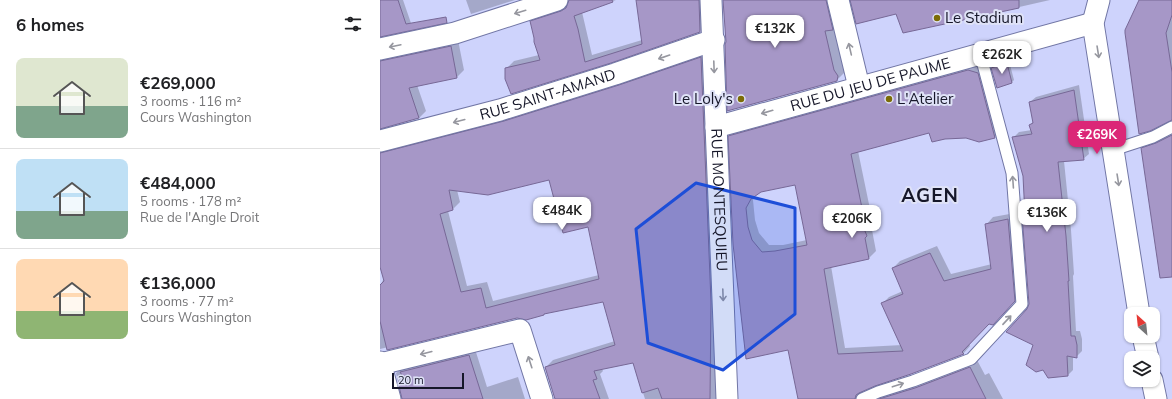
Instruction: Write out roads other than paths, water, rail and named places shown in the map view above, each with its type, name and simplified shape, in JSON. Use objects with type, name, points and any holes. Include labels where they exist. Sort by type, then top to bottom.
[{"type":"street","points":[[380,49],[455,33],[557,0]]},
{"type":"street","name":"RUE MONTESQUIEU","points":[[711,0],[714,40],[727,399]]},
{"type":"street","points":[[838,0],[859,87]]},
{"type":"street","points":[[1099,0],[1093,23],[1138,307]]},
{"type":"street","name":"RUE DU JEU DE PAUME","points":[[716,127],[1093,23]]},
{"type":"street","name":"RUE SAINT-AMAND","points":[[380,141],[500,110],[615,74],[714,40]]},
{"type":"street","points":[[390,399],[380,363],[520,330],[542,399]]},
{"type":"street","points":[[1153,387],[1156,399]]},
{"type":"lane","points":[[862,399],[971,359],[1022,304],[1012,173],[980,53]]},
{"type":"lane","points":[[1113,150],[1153,137],[1172,127]]},
{"type":"place","name":"Le Stadium","points":[[937,18]]},
{"type":"place","name":"Le Loly's","points":[[741,99]]},
{"type":"place","name":"L'Atelier","points":[[889,99]]},
{"type":"district","name":"AGEN","points":[[930,195]]}]
